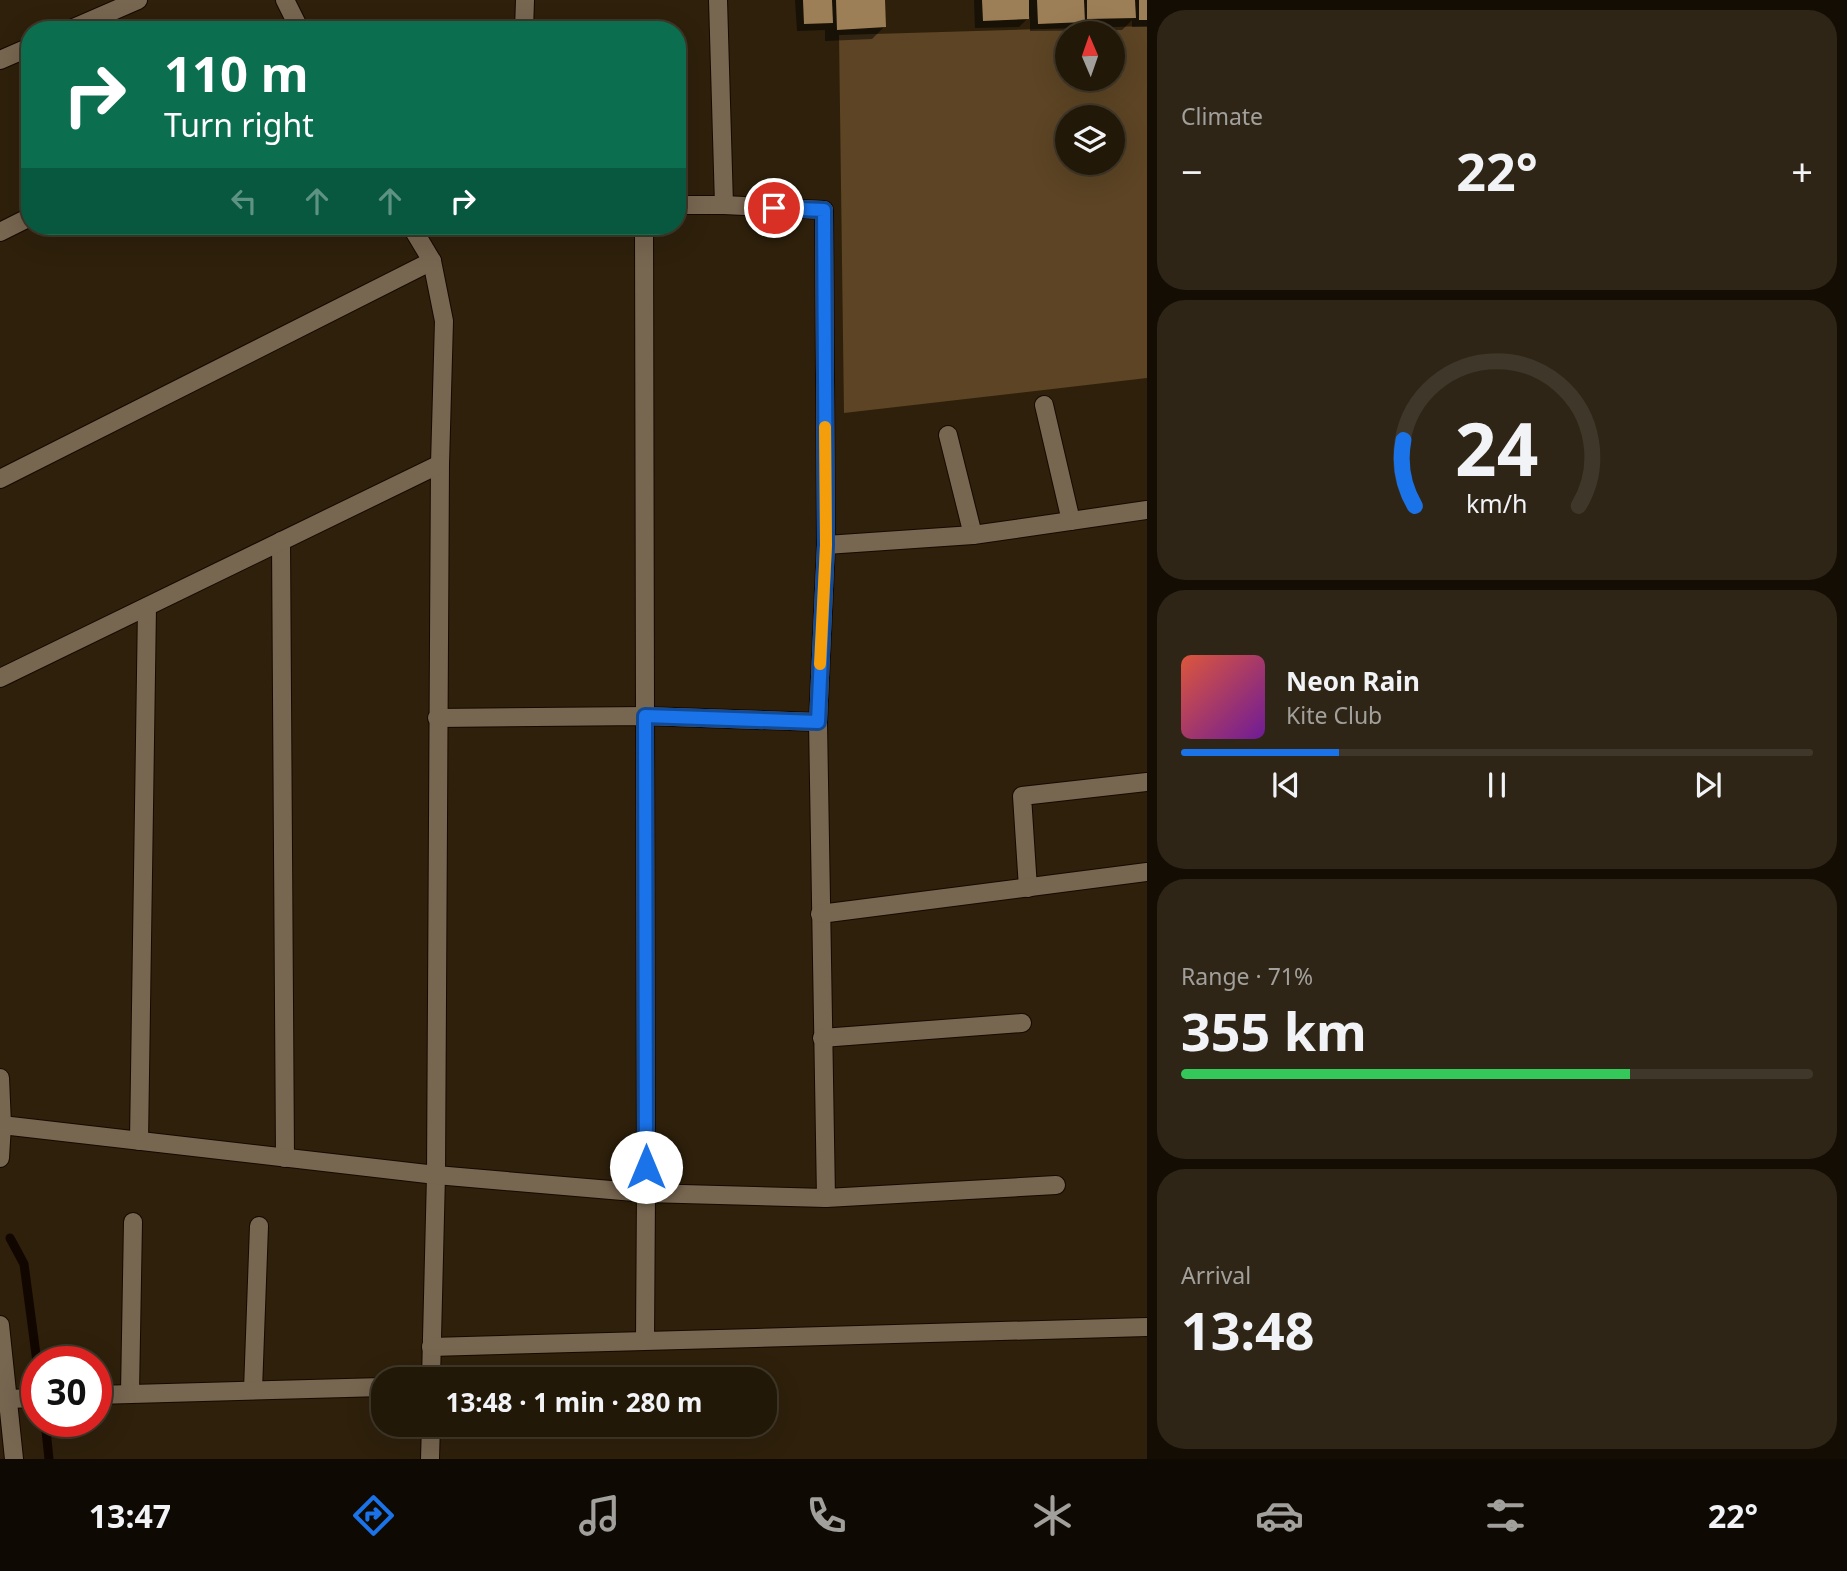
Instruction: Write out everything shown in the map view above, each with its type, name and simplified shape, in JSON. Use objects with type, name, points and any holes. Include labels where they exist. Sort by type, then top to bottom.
[{"type":"street","points":[[90,21],[138,0]]},
{"type":"street","points":[[285,0],[296,21]]},
{"type":"street","points":[[524,21],[525,0]]},
{"type":"street","points":[[718,0],[724,205]]},
{"type":"street","points":[[0,60],[21,51]]},
{"type":"street","points":[[686,205],[824,210],[826,545],[818,722],[825,1198]]},
{"type":"street","points":[[0,232],[21,222]]},
{"type":"street","points":[[416,235],[432,261],[444,321],[437,718],[436,1175],[431,1367]]},
{"type":"street","points":[[643,235],[645,1340]]},
{"type":"street","points":[[0,480],[432,261]]},
{"type":"street","points":[[1044,405],[1071,521]]},
{"type":"street","points":[[948,435],[973,535]]},
{"type":"street","points":[[0,678],[440,464]]},
{"type":"street","points":[[826,545],[973,535],[1147,510]]},
{"type":"street","points":[[281,541],[285,1158]]},
{"type":"street","points":[[139,1141],[146,607]]},
{"type":"street","points":[[437,718],[645,716],[818,722]]},
{"type":"street","points":[[1028,888],[1022,796],[1147,782]]},
{"type":"street","points":[[820,914],[1147,872]]},
{"type":"street","points":[[822,1038],[1022,1023]]},
{"type":"street","points":[[0,1079],[0,1158]]},
{"type":"street","points":[[2,1125],[436,1175],[646,1194],[825,1198],[1056,1185]]},
{"type":"street","points":[[130,1393],[132,1222]]},
{"type":"street","points":[[253,1390],[259,1226]]},
{"type":"street","points":[[0,1326],[14,1459]]},
{"type":"street","points":[[431,1348],[1147,1327]]},
{"type":"street","points":[[112,1394],[371,1387]]},
{"type":"street","points":[[7,1399],[21,1399]]},
{"type":"street","points":[[430,1459],[431,1437]]},
{"type":"shaded area","points":[[1147,26],[1147,378],[844,413],[839,35],[1055,29],[1055,91],[1125,91],[1125,27]]},
{"type":"building","points":[[803,0],[832,0],[833,23],[804,24]]},
{"type":"building","points":[[836,0],[885,0],[886,27],[837,30]]},
{"type":"building","points":[[982,0],[1029,0],[1029,19],[983,21]]},
{"type":"building","points":[[1037,0],[1084,0],[1085,21],[1038,24]]},
{"type":"building","points":[[1087,0],[1135,0],[1136,18],[1087,19]]},
{"type":"building","points":[[1139,0],[1147,0],[1147,20],[1139,20]]},
{"type":"waterway","points":[[10,1238],[24,1264],[35,1346]]},
{"type":"waterway","points":[[47,1437],[49,1459]]},
{"type":"slow traffic","points":[[820,664],[826,545],[825,427]]},
{"type":"route","points":[[646,1167],[645,716],[818,722],[826,545],[824,210],[774,208]]}]
